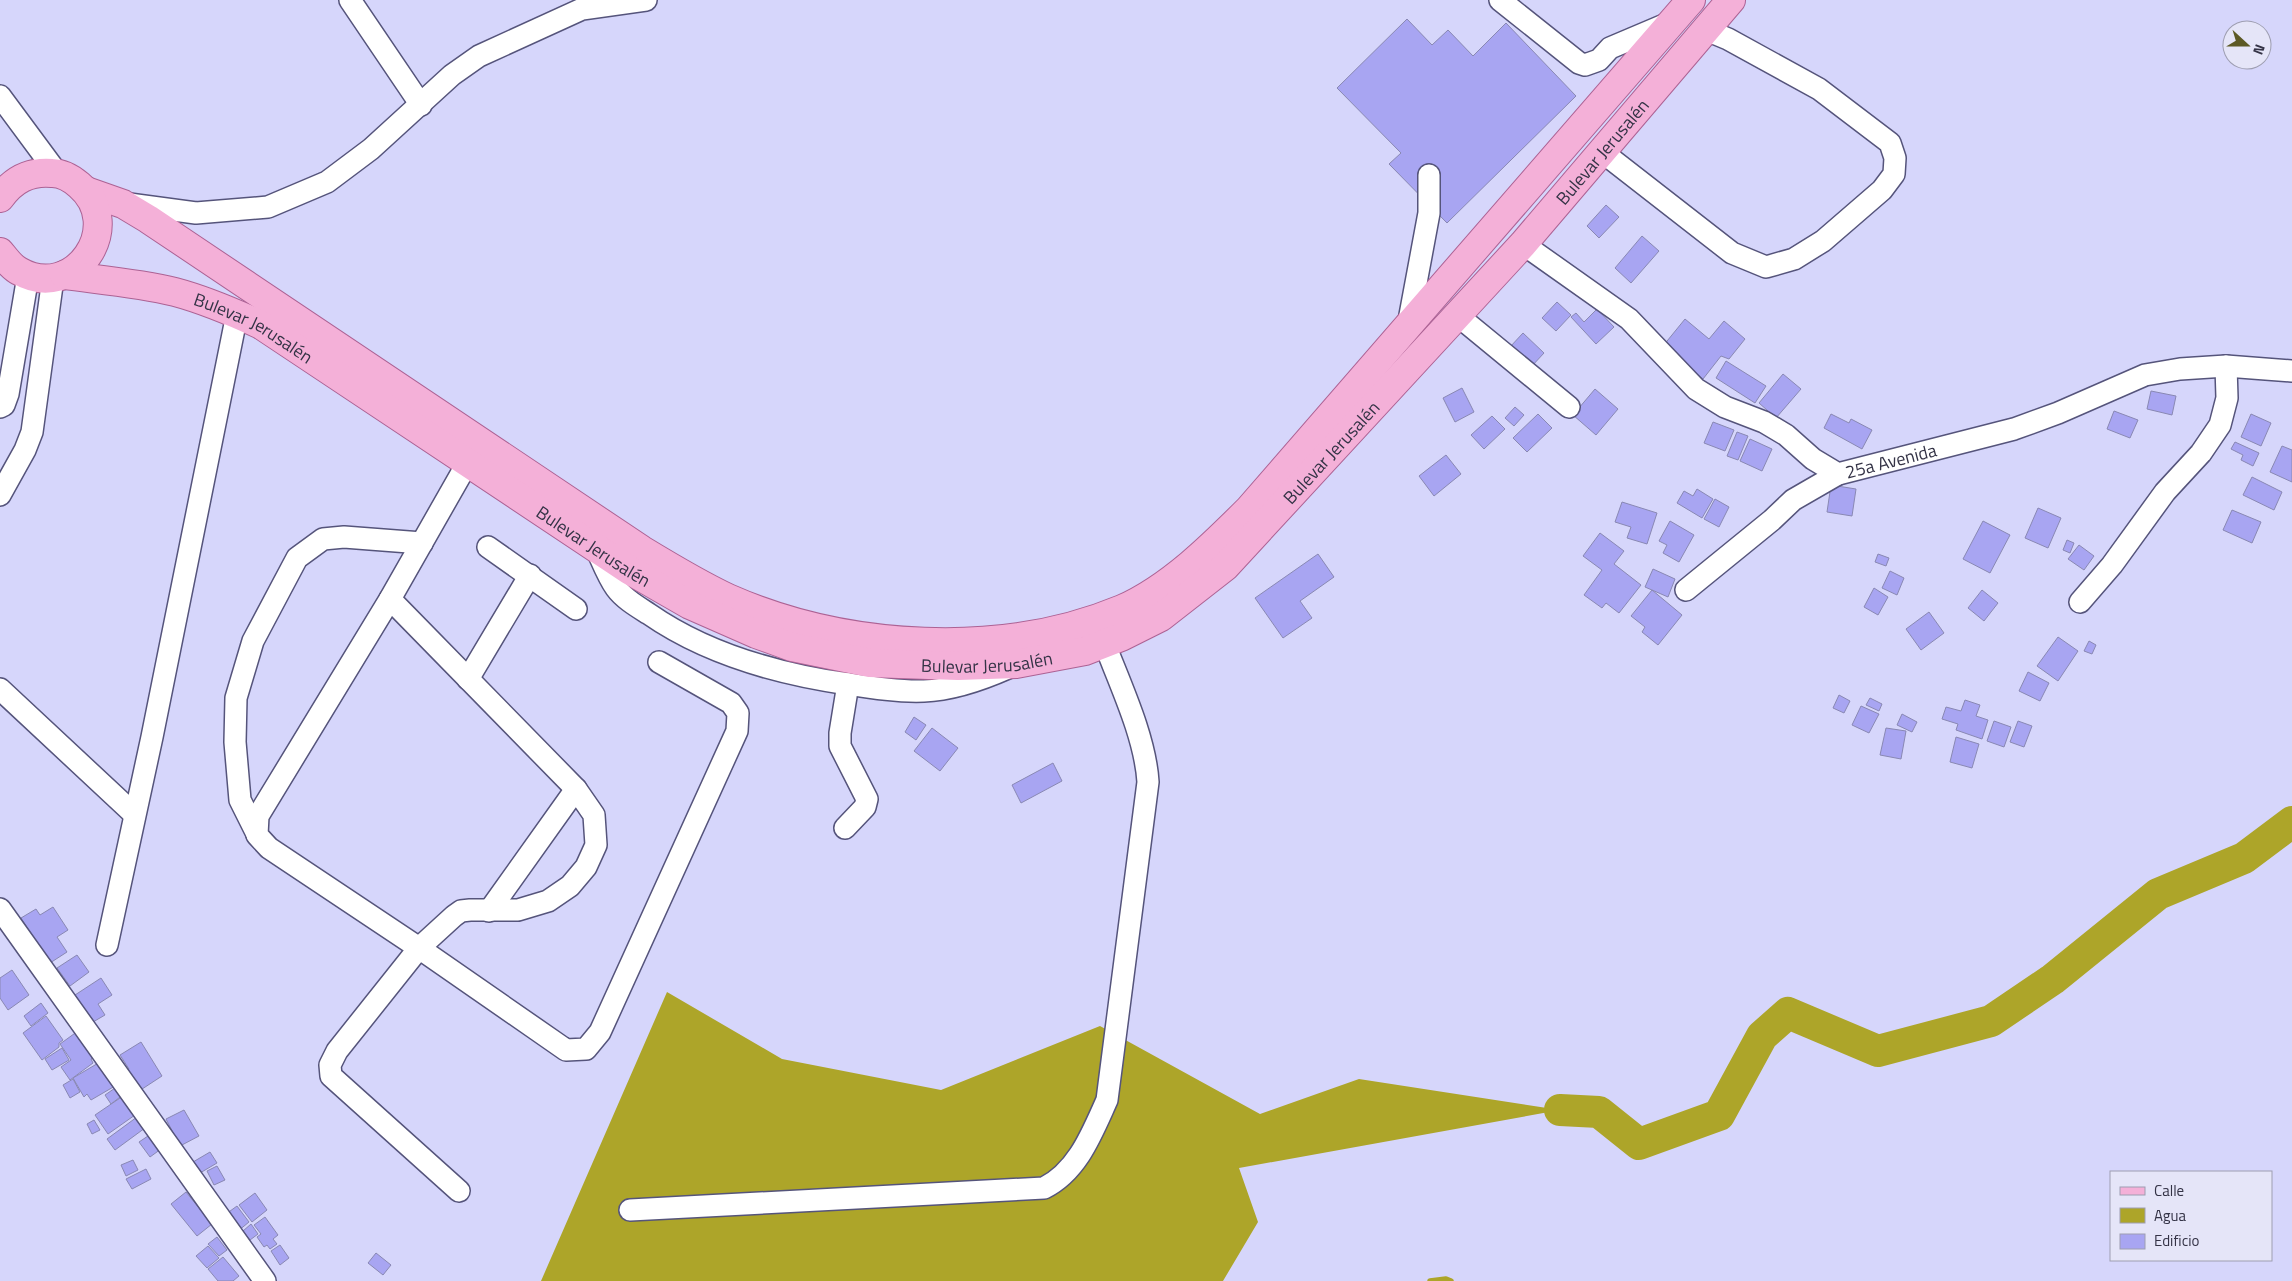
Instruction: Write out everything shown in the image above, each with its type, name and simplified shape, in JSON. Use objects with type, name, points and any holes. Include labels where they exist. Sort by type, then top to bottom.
[{"type":"main road","name":"Bulevar Jerusalén","points":[[57,173],[73,180],[86,191],[122,204],[642,550],[698,584],[729,598],[803,624],[840,633],[921,642],[962,642],[1015,638],[1123,608],[1164,584],[1207,552],[1249,509],[1691,0]]},
{"type":"main road","name":"Bulevar Jerusalén","points":[[27,270],[133,284],[175,292],[237,314],[261,325],[629,570],[690,605],[737,626],[792,646],[870,663],[958,666],[1016,664],[1085,651],[1104,644],[1161,617],[1225,567],[1522,244],[1704,29],[1731,0]]},
{"type":"main road","points":[[3,191],[22,177],[39,172],[57,173]]},
{"type":"main road","points":[[27,270],[84,260],[90,254],[96,238],[98,222],[95,206],[86,191]]},
{"type":"street","points":[[350,0],[420,105]]},
{"type":"street","points":[[122,204],[196,214],[268,207],[327,182],[371,149],[452,75],[479,56],[578,4],[646,0]]},
{"type":"street","points":[[1500,0],[1578,63],[1585,65],[1599,60],[1610,48],[1672,22]]},
{"type":"street","points":[[1600,151],[1732,253],[1766,267],[1794,259],[1823,241],[1882,190],[1894,174],[1895,158],[1890,143],[1819,89],[1745,48],[1704,29]]},
{"type":"street","points":[[0,96],[57,173]]},
{"type":"street","points":[[1408,326],[1429,213],[1429,175]]},
{"type":"street","name":"25a Avenida","points":[[1522,244],[1629,319],[1696,389],[1725,408],[1764,422],[1786,435],[1813,459],[1838,474],[2014,429],[2058,413],[2145,374],[2180,369],[2226,366],[2292,371]]},
{"type":"street","points":[[0,407],[4,405],[8,394],[27,270]]},
{"type":"street","points":[[0,495],[25,450],[32,432],[27,270]]},
{"type":"street","points":[[107,945],[237,314]]},
{"type":"street","points":[[1457,315],[1569,407]]},
{"type":"street","points":[[2080,602],[2112,565],[2165,492],[2201,453],[2220,425],[2227,398],[2226,366]]},
{"type":"street","points":[[257,835],[258,816],[390,599],[468,462]]},
{"type":"street","points":[[1686,590],[1772,520],[1793,500],[1838,474]]},
{"type":"street","points":[[422,543],[344,536],[323,540],[297,558],[253,641],[236,698],[235,742],[240,800],[257,835],[269,848],[419,948],[566,1050],[586,1049],[600,1032],[737,731],[738,713],[731,703],[659,662]]},
{"type":"street","points":[[488,547],[576,609]]},
{"type":"street","points":[[596,548],[616,588],[673,631],[714,650],[780,672],[886,690],[925,691],[977,682],[1016,664]]},
{"type":"street","points":[[468,679],[530,575]]},
{"type":"street","points":[[390,599],[576,789],[594,815],[596,845],[586,867],[570,886],[548,901],[518,910],[461,912],[419,948],[337,1051],[330,1065],[331,1076],[459,1191]]},
{"type":"street","points":[[630,1210],[1044,1188],[1064,1175],[1089,1140],[1107,1100],[1148,782],[1147,764],[1095,617]]},
{"type":"street","points":[[845,828],[865,808],[867,799],[840,746],[840,733],[848,684]]},
{"type":"street","points":[[0,689],[134,814]]},
{"type":"street","points":[[489,911],[576,789]]},
{"type":"street","points":[[0,908],[265,1281]]},
{"type":"water","points":[[667,992],[782,1059],[941,1090],[1100,1026],[1260,1114],[1359,1079],[1560,1110],[1239,1168],[1258,1222],[1223,1281],[541,1281]]},
{"type":"building","points":[[1407,19],[1432,45],[1448,30],[1473,56],[1506,23],[1576,96],[1447,223],[1389,164],[1401,153],[1337,88]]},
{"type":"building","points":[[1606,205],[1619,217],[1599,238],[1587,226]]},
{"type":"building","points":[[1642,236],[1659,251],[1631,283],[1615,268]]},
{"type":"building","points":[[1557,302],[1571,315],[1556,331],[1542,318]]},
{"type":"building","points":[[1597,309],[1614,327],[1596,344],[1571,317],[1576,313],[1584,322]]},
{"type":"building","points":[[1685,319],[1709,339],[1724,321],[1745,339],[1729,359],[1721,356],[1703,379],[1663,346]]},
{"type":"building","points":[[1523,333],[1544,353],[1531,367],[1510,347]]},
{"type":"building","points":[[1726,361],[1766,386],[1755,403],[1716,378]]},
{"type":"building","points":[[1783,374],[1801,389],[1776,418],[1759,403]]},
{"type":"building","points":[[1462,388],[1474,412],[1455,422],[1443,398]]},
{"type":"building","points":[[1595,389],[1618,409],[1596,435],[1573,415]]},
{"type":"building","points":[[2151,391],[2176,396],[2172,415],[2147,409]]},
{"type":"building","points":[[1515,407],[1524,415],[1514,426],[1505,418]]},
{"type":"building","points":[[2114,411],[2138,420],[2130,438],[2107,429]]},
{"type":"building","points":[[1538,414],[1552,428],[1527,452],[1513,438]]},
{"type":"building","points":[[1831,414],[1849,423],[1851,419],[1872,430],[1862,449],[1824,428]]},
{"type":"building","points":[[2251,414],[2271,423],[2261,446],[2241,437]]},
{"type":"building","points":[[1492,416],[1505,429],[1484,449],[1471,435]]},
{"type":"building","points":[[1713,422],[1734,430],[1725,451],[1704,443]]},
{"type":"building","points":[[1737,432],[1748,436],[1738,460],[1727,456]]},
{"type":"building","points":[[1750,439],[1772,449],[1762,471],[1740,461]]},
{"type":"building","points":[[2235,442],[2259,453],[2253,466],[2241,460],[2243,455],[2231,449]]},
{"type":"building","points":[[2282,446],[2292,450],[2292,482],[2270,472]]},
{"type":"building","points":[[1446,455],[1461,474],[1434,496],[1419,476]]},
{"type":"building","points":[[2252,477],[2282,492],[2274,510],[2243,495]]},
{"type":"building","points":[[1831,485],[1856,489],[1852,516],[1827,512]]},
{"type":"building","points":[[1697,489],[1713,499],[1702,518],[1677,503],[1684,491],[1693,496]]},
{"type":"building","points":[[1715,499],[1729,507],[1719,527],[1704,519]]},
{"type":"building","points":[[1622,502],[1657,513],[1647,544],[1627,538],[1631,527],[1615,522]]},
{"type":"building","points":[[2038,508],[2061,518],[2048,548],[2025,538]]},
{"type":"building","points":[[2232,510],[2261,522],[2252,543],[2223,530]]},
{"type":"building","points":[[1670,521],[1694,535],[1679,562],[1663,553],[1667,545],[1659,541]]},
{"type":"building","points":[[1983,521],[2010,535],[1990,573],[1963,559]]},
{"type":"building","points":[[1600,533],[1624,551],[1614,564],[1641,585],[1619,613],[1606,603],[1602,608],[1584,595],[1602,570],[1583,556]]},
{"type":"building","points":[[2067,540],[2074,543],[2070,553],[2063,550]]},
{"type":"building","points":[[2079,545],[2094,556],[2084,570],[2068,559]]},
{"type":"building","points":[[1318,554],[1334,577],[1300,601],[1312,618],[1283,638],[1255,598]]},
{"type":"building","points":[[1878,554],[1889,558],[1886,566],[1875,562]]},
{"type":"building","points":[[1653,569],[1675,579],[1668,597],[1645,587]]},
{"type":"building","points":[[1890,571],[1904,578],[1897,595],[1882,588]]},
{"type":"building","points":[[1874,588],[1888,597],[1878,615],[1864,607]]},
{"type":"building","points":[[1652,590],[1682,615],[1658,645],[1642,632],[1645,627],[1631,616]]},
{"type":"building","points":[[1982,590],[1998,603],[1984,621],[1968,608]]},
{"type":"building","points":[[1929,612],[1944,633],[1921,650],[1906,629]]},
{"type":"building","points":[[2058,637],[2078,651],[2058,681],[2037,666]]},
{"type":"building","points":[[2089,641],[2096,645],[2092,654],[2084,651]]},
{"type":"building","points":[[2028,672],[2049,683],[2040,701],[2019,691]]},
{"type":"building","points":[[1839,695],[1850,701],[1844,713],[1833,708]]},
{"type":"building","points":[[1870,698],[1882,704],[1879,711],[1866,705]]},
{"type":"building","points":[[1965,700],[1980,705],[1976,716],[1988,720],[1982,739],[1956,730],[1958,724],[1942,719],[1946,707],[1961,711]]},
{"type":"building","points":[[1861,706],[1879,714],[1869,733],[1852,725]]},
{"type":"building","points":[[1902,714],[1917,722],[1912,732],[1897,725]]},
{"type":"building","points":[[914,717],[926,725],[916,740],[905,732]]},
{"type":"building","points":[[1994,721],[2011,727],[2004,747],[1987,741]]},
{"type":"building","points":[[2018,721],[2032,726],[2024,747],[2010,742]]},
{"type":"building","points":[[932,728],[958,748],[940,771],[914,751]]},
{"type":"building","points":[[1886,728],[1906,731],[1901,759],[1880,755]]},
{"type":"building","points":[[1956,737],[1979,744],[1972,768],[1950,762]]},
{"type":"building","points":[[1053,763],[1062,781],[1021,803],[1012,785]]},
{"type":"building","points":[[53,907],[68,930],[57,937],[67,952],[50,963],[21,918],[36,909],[40,915]]},
{"type":"building","points":[[77,955],[89,972],[70,986],[57,968]]},
{"type":"building","points":[[12,970],[29,995],[8,1010],[0,998],[0,978]]},
{"type":"building","points":[[101,978],[112,995],[98,1004],[105,1015],[93,1022],[75,995]]},
{"type":"building","points":[[41,1003],[48,1013],[31,1026],[24,1016]]},
{"type":"building","points":[[46,1016],[63,1040],[59,1043],[59,1047],[42,1060],[23,1033]]},
{"type":"building","points":[[78,1031],[95,1056],[91,1059],[93,1063],[70,1080],[61,1067],[71,1060],[60,1044]]},
{"type":"building","points":[[141,1042],[162,1076],[136,1093],[123,1073],[129,1069],[120,1055]]},
{"type":"building","points":[[62,1048],[69,1060],[52,1070],[45,1059]]},
{"type":"building","points":[[100,1062],[115,1086],[91,1100],[87,1094],[84,1097],[73,1078]]},
{"type":"building","points":[[73,1079],[80,1092],[70,1098],[63,1085]]},
{"type":"building","points":[[118,1086],[124,1094],[111,1104],[105,1095]]},
{"type":"building","points":[[123,1096],[135,1115],[108,1134],[95,1115]]},
{"type":"building","points":[[184,1110],[199,1136],[180,1146],[166,1119]]},
{"type":"building","points":[[137,1117],[145,1128],[115,1150],[107,1139]]},
{"type":"building","points":[[94,1120],[100,1130],[92,1134],[87,1124]]},
{"type":"building","points":[[151,1134],[161,1149],[150,1157],[139,1142]]},
{"type":"building","points":[[210,1152],[217,1163],[200,1173],[193,1162]]},
{"type":"building","points":[[133,1160],[138,1170],[126,1176],[121,1165]]},
{"type":"building","points":[[217,1166],[225,1180],[214,1185],[207,1171]]},
{"type":"building","points":[[146,1169],[151,1179],[132,1189],[126,1179]]},
{"type":"building","points":[[186,1192],[212,1224],[197,1236],[171,1204]]},
{"type":"building","points":[[255,1193],[267,1210],[252,1222],[239,1205]]},
{"type":"building","points":[[237,1206],[249,1222],[238,1231],[226,1214]]},
{"type":"building","points":[[265,1217],[278,1235],[273,1239],[277,1244],[270,1249],[267,1245],[264,1247],[257,1237],[261,1234],[254,1225]]},
{"type":"building","points":[[251,1224],[258,1234],[250,1240],[243,1231]]},
{"type":"building","points":[[217,1237],[227,1250],[219,1256],[208,1244]]},
{"type":"building","points":[[280,1245],[289,1258],[280,1265],[271,1251]]},
{"type":"building","points":[[208,1246],[219,1258],[207,1268],[196,1256]]},
{"type":"building","points":[[376,1253],[391,1265],[383,1275],[368,1263]]},
{"type":"building","points":[[223,1257],[239,1276],[233,1281],[218,1281],[208,1269]]},
{"type":"waterway","points":[[1560,1110],[1599,1112],[1639,1144],[1719,1115],[1762,1036],[1788,1013],[1878,1051],[1991,1021],[2053,979],[2158,894],[2244,858],[2292,822]]},
{"type":"waterway","points":[[1430,1281],[1446,1279],[1451,1281]]}]
